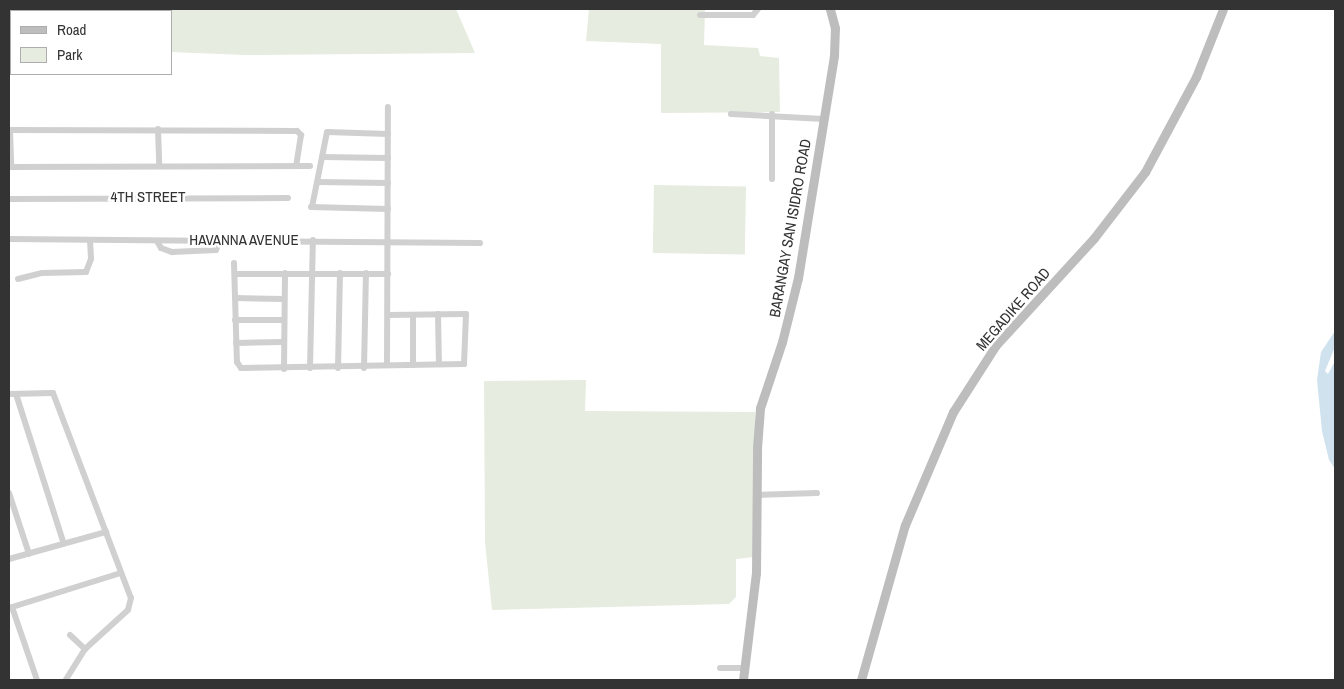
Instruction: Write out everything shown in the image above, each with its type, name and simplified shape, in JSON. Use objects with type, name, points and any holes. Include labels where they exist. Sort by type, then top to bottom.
[{"type":"main road","name":"BARANGAY SAN ISIDRO ROAD","points":[[743,680],[756,573],[757,448],[763,395],[782,342],[798,278],[835,41],[830,9]]},
{"type":"main road","name":"MEGADIKE ROAD","points":[[861,680],[905,525],[953,412],[996,345],[1094,238],[1145,172],[1196,77],[1223,9]]},
{"type":"street","points":[[700,16],[753,15],[758,9]]},
{"type":"street","points":[[387,366],[389,241],[388,107]]},
{"type":"street","points":[[730,114],[772,114],[824,119]]},
{"type":"street","points":[[772,114],[772,179]]},
{"type":"street","points":[[158,129],[159,166]]},
{"type":"street","points":[[296,166],[301,135],[297,131],[158,129],[10,130],[10,167],[310,166]]},
{"type":"street","points":[[388,134],[327,132],[312,207],[388,209]]},
{"type":"street","points":[[322,157],[388,158]]},
{"type":"street","points":[[318,182],[388,183]]},
{"type":"street","name":"4TH STREET","points":[[9,199],[288,198]]},
{"type":"street","name":"HAVANNA AVENUE","points":[[9,239],[157,241],[313,240],[480,243]]},
{"type":"street","points":[[18,279],[42,273],[86,272],[91,259],[90,240]]},
{"type":"street","points":[[157,241],[165,250],[172,252],[216,250],[220,240]]},
{"type":"street","points":[[310,368],[313,240]]},
{"type":"street","points":[[234,263],[237,362],[241,368],[364,368],[464,364],[466,314],[388,316]]},
{"type":"street","points":[[284,368],[285,273]]},
{"type":"street","points":[[338,368],[340,273]]},
{"type":"street","points":[[364,368],[366,273]]},
{"type":"street","points":[[235,274],[388,274]]},
{"type":"street","points":[[236,298],[284,299]]},
{"type":"street","points":[[438,314],[438,364]]},
{"type":"street","points":[[413,315],[413,365]]},
{"type":"street","points":[[235,320],[284,320]]},
{"type":"street","points":[[236,343],[284,342]]},
{"type":"street","points":[[9,394],[53,393],[131,598],[128,610],[86,649],[66,680]]},
{"type":"street","points":[[16,394],[64,544]]},
{"type":"street","points":[[9,493],[28,554]]},
{"type":"street","points":[[758,495],[817,493]]},
{"type":"street","points":[[9,559],[106,532]]},
{"type":"street","points":[[38,680],[10,607],[121,573]]},
{"type":"street","points":[[70,635],[86,649]]},
{"type":"street","points":[[720,668],[744,668]]},
{"type":"green space","points":[[78,9],[456,9],[475,53],[245,55],[172,52],[172,10]]},
{"type":"green space","points":[[589,9],[705,9],[704,45],[758,48],[760,56],[779,58],[780,112],[661,113],[661,44],[586,41]]},
{"type":"green space","points":[[654,185],[746,187],[745,255],[653,253]]},
{"type":"green space","points":[[586,380],[585,411],[755,412],[754,557],[736,559],[736,597],[729,604],[492,610],[485,542],[484,381]]},
{"type":"water","points":[[1335,331],[1335,347],[1325,371],[1328,374],[1335,361],[1335,469],[1329,460],[1322,431],[1317,380],[1321,352]]}]
